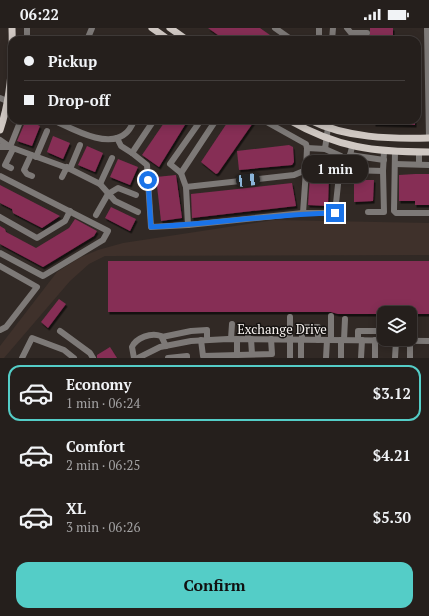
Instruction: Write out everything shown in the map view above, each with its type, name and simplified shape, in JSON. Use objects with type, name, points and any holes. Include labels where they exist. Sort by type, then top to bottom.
[{"type":"main road","points":[[152,28],[163,36]]},
{"type":"main road","points":[[170,28],[182,36]]},
{"type":"main road","points":[[0,130],[6,100],[8,76]]},
{"type":"main road","points":[[296,124],[306,130],[352,146],[384,151],[429,152]]},
{"type":"main road","points":[[328,124],[369,136],[429,138]]},
{"type":"street","points":[[347,28],[351,33],[367,33]]},
{"type":"street","points":[[427,28],[429,138]]},
{"type":"street","points":[[277,29],[287,36]]},
{"type":"street","points":[[11,168],[5,165],[19,124]]},
{"type":"street","points":[[63,124],[102,139],[118,138],[126,133],[132,124]]},
{"type":"street","points":[[132,153],[151,124]]},
{"type":"street","points":[[188,225],[186,187],[181,173],[170,164],[198,124]]},
{"type":"street","points":[[181,173],[213,124]]},
{"type":"street","points":[[270,124],[306,144],[303,213]]},
{"type":"street","points":[[325,148],[328,124]]},
{"type":"street","points":[[32,176],[24,170],[34,156],[47,131]]},
{"type":"street","points":[[118,138],[121,146],[147,165],[151,227],[188,225],[303,213],[335,213],[340,156],[325,148],[307,148]]},
{"type":"street","points":[[0,140],[11,148]]},
{"type":"street","points":[[62,177],[80,145]]},
{"type":"street","points":[[352,146],[347,170],[383,170]]},
{"type":"street","points":[[0,147],[11,148],[68,168],[100,184],[115,201],[138,212]]},
{"type":"street","points":[[368,212],[384,212],[384,151]]},
{"type":"street","points":[[396,151],[394,164],[394,211],[396,213],[429,213]]},
{"type":"street","points":[[419,152],[419,164]]},
{"type":"street","points":[[350,155],[384,160]]},
{"type":"street","points":[[100,184],[112,158]]},
{"type":"street","points":[[394,164],[429,165]]},
{"type":"street","points":[[186,187],[294,175],[306,170]]},
{"type":"street","points":[[0,176],[108,231],[103,240],[43,276],[0,253]]},
{"type":"street","points":[[96,215],[108,194],[118,188],[136,195]]},
{"type":"street","points":[[0,217],[38,238],[65,221],[70,211]]},
{"type":"street","points":[[0,266],[37,287],[6,327],[0,330]]},
{"type":"street","points":[[326,358],[331,316]]},
{"type":"street","points":[[290,317],[290,358]]},
{"type":"street","points":[[341,358],[345,318]]},
{"type":"street","points":[[232,324],[237,355]]},
{"type":"street","points":[[301,358],[302,327],[318,327],[318,340]]},
{"type":"street","points":[[162,337],[207,330],[204,340],[203,357],[272,354],[274,339],[277,331]]},
{"type":"street","points":[[252,354],[248,331],[290,331]]},
{"type":"street","points":[[262,331],[263,339]]},
{"type":"street","points":[[361,358],[358,331],[377,331]]},
{"type":"street","points":[[372,331],[375,358]]},
{"type":"street","points":[[60,332],[90,353],[93,358]]},
{"type":"street","points":[[168,358],[187,357],[181,333]]},
{"type":"street","points":[[134,358],[132,347],[137,341],[151,334],[157,334],[162,337],[166,346]]},
{"type":"street","points":[[22,358],[32,338],[64,350],[74,358]]},
{"type":"street","name":"Exchange Drive","points":[[138,358],[146,356],[166,346],[204,340],[374,340]]},
{"type":"street","name":"Exchange Drive","points":[[417,341],[429,341]]},
{"type":"street","points":[[395,358],[398,346]]},
{"type":"street","points":[[410,358],[411,346]]},
{"type":"shaded area","points":[[274,220],[429,223],[429,255],[105,256],[89,264],[70,281],[4,358],[0,358],[0,346],[57,272],[79,258],[98,250],[123,243]]},
{"type":"building","points":[[208,28],[260,28],[271,36],[219,36]]},
{"type":"building","points":[[370,28],[393,28],[393,36],[370,36]]},
{"type":"building","points":[[24,124],[35,124],[40,126],[32,146],[17,141]]},
{"type":"building","points":[[163,124],[186,124],[159,167],[142,155]]},
{"type":"building","points":[[226,124],[252,124],[218,173],[216,174],[201,162]]},
{"type":"building","points":[[374,124],[415,124],[415,125]]},
{"type":"building","points":[[53,136],[70,143],[63,159],[47,152]]},
{"type":"building","points":[[289,145],[293,147],[294,162],[292,165],[239,170],[237,151]]},
{"type":"building","points":[[87,146],[103,153],[95,172],[78,165]]},
{"type":"building","points":[[118,159],[138,167],[130,185],[110,177]]},
{"type":"building","points":[[316,160],[333,161],[333,176],[329,175],[328,206],[308,205],[310,176],[313,175],[313,162]]},
{"type":"building","points":[[429,174],[429,205],[415,205],[415,201],[399,201],[399,175]]},
{"type":"building","points":[[176,175],[182,218],[161,221],[156,177]]},
{"type":"building","points":[[374,180],[373,201],[354,202],[354,181]]},
{"type":"building","points":[[292,183],[296,206],[192,218],[191,194]]},
{"type":"building","points":[[0,185],[60,216],[42,228],[13,213],[12,209],[0,203]]},
{"type":"building","points":[[111,207],[136,219],[130,231],[105,218]]},
{"type":"building","points":[[75,219],[97,231],[94,236],[43,267],[0,244],[0,226],[5,229],[6,232],[36,248],[69,228]]},
{"type":"building","points":[[108,261],[429,261],[429,314],[417,314],[417,306],[377,306],[377,314],[338,314],[331,312],[108,312]]},
{"type":"building","points":[[59,299],[66,304],[48,328],[41,322]]},
{"type":"building","points":[[110,347],[117,358],[97,358],[97,355]]},
{"type":"route","points":[[148,180],[151,227],[188,225],[303,213],[335,213]]}]
